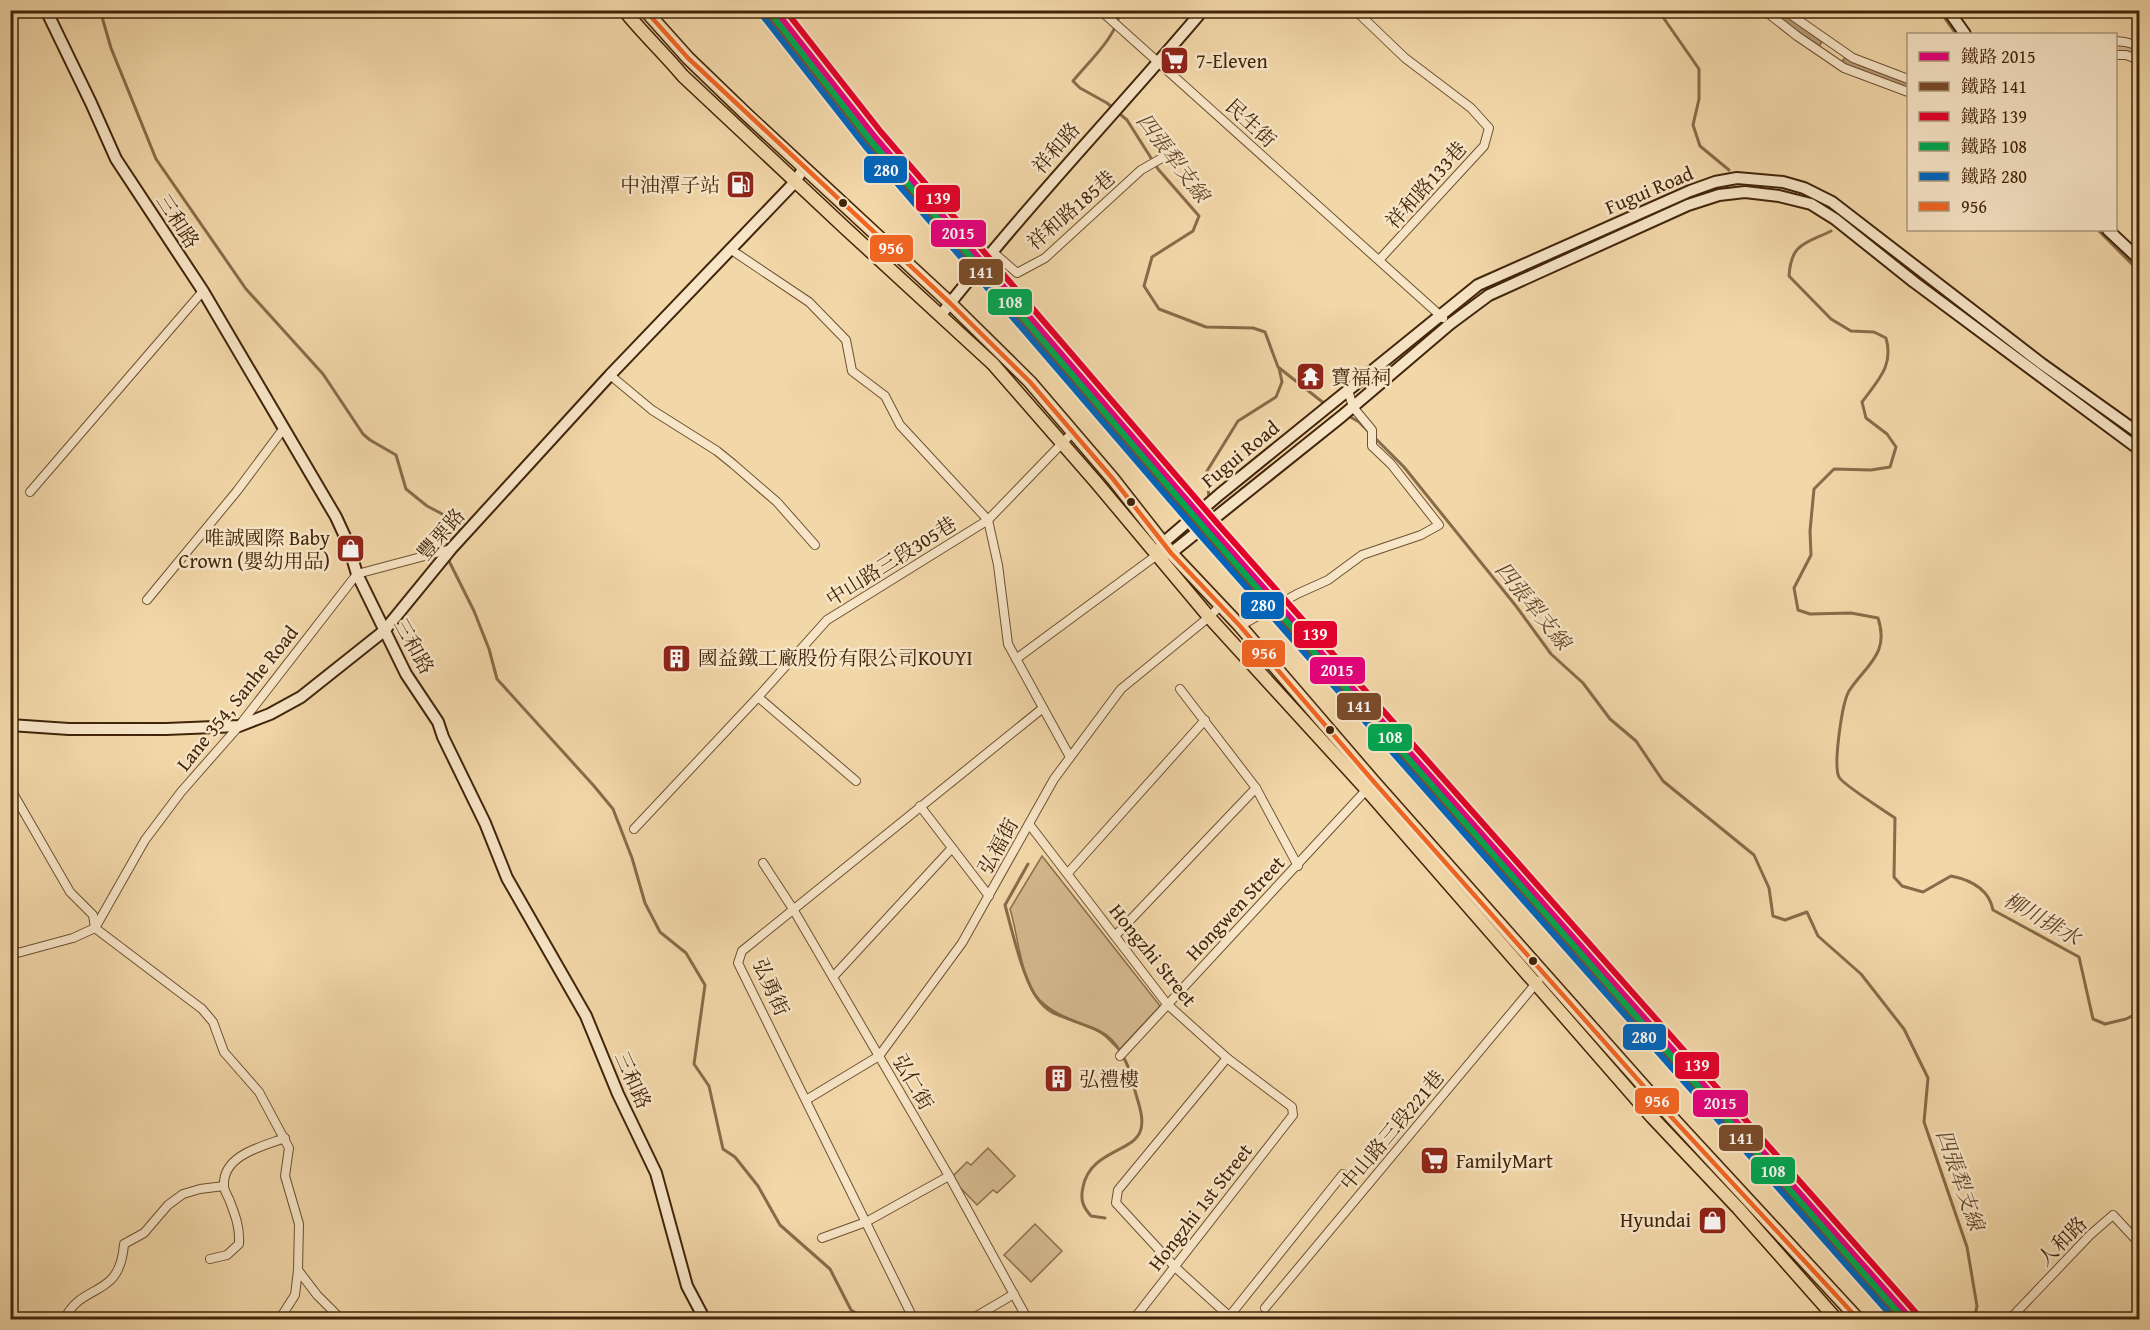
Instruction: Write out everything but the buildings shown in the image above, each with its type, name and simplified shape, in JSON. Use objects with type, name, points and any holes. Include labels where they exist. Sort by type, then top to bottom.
[{"type":"main road","points":[[624,10],[641,32],[663,52],[683,76],[993,364],[1209,617],[1545,973],[1663,1108],[1859,1320]]},
{"type":"main road","points":[[645,10],[688,58],[804,169],[950,303],[1030,382],[1113,479],[1167,548],[1240,626],[1536,985],[1652,1117],[1738,1208],[1837,1320]]},
{"type":"street","name":"三和路","points":[[46,10],[92,103],[116,159],[203,291],[336,517],[347,541],[357,574],[406,674],[438,722],[485,823],[507,878],[586,1016],[618,1094],[656,1173],[687,1287],[705,1320]]},
{"type":"street","name":"民生街","points":[[1100,10],[1450,324]]},
{"type":"street","name":"祥和路","points":[[941,315],[969,278],[1056,175],[1203,10]]},
{"type":"street","name":"祥和路133巷","points":[[1355,10],[1405,58],[1471,108],[1489,128],[1484,146],[1380,259]]},
{"type":"street","points":[[1764,10],[1850,71],[1907,93]]},
{"type":"street","points":[[1784,10],[1857,60],[1907,79]]},
{"type":"street","points":[[1948,10],[1964,33]]},
{"type":"street","points":[[2117,41],[2139,46]]},
{"type":"street","points":[[1828,57],[1835,47]]},
{"type":"street","points":[[2117,55],[2139,60]]},
{"type":"street","name":"祥和路185巷","points":[[993,252],[1017,273],[1033,265],[1045,258],[1141,170],[1162,158]]},
{"type":"street","name":"豐栗路","points":[[10,725],[69,729],[239,726],[270,714],[302,697],[384,630],[451,549],[610,375],[795,182],[804,169]]},
{"type":"street","name":"Fugui Road","points":[[1167,548],[1204,507],[1478,285],[1690,191],[1715,182],[1737,178],[1783,182],[1804,188],[1832,202],[2042,364],[2139,434]]},
{"type":"street","name":"Fugui Road","points":[[1167,548],[1339,419],[1450,324],[1489,295],[1688,205],[1719,195],[1745,192],[1779,196],[1811,204],[1835,219],[1914,282],[2139,450]]},
{"type":"street","points":[[2109,231],[2139,260]]},
{"type":"street","points":[[730,249],[809,302],[846,340],[852,371],[885,396],[900,425],[988,520],[998,565],[1008,644],[1070,757]]},
{"type":"street","points":[[30,492],[203,291]]},
{"type":"street","points":[[610,375],[652,410],[734,464],[777,502],[815,545]]},
{"type":"street","points":[[1240,626],[1297,594],[1328,580],[1362,555],[1420,535],[1439,525],[1391,464],[1372,446],[1372,430],[1353,407],[1348,390]]},
{"type":"street","points":[[147,600],[237,491],[284,428]]},
{"type":"street","name":"中山路三段305巷","points":[[634,829],[827,620],[988,520],[1073,432]]},
{"type":"street","points":[[1016,659],[1167,548]]},
{"type":"street","points":[[357,574],[451,549]]},
{"type":"street","name":"Lane 354, Sanhe Road","points":[[95,928],[145,840],[181,792],[239,726],[357,574]]},
{"type":"street","name":"弘福街","points":[[806,1100],[879,1056],[962,943],[1054,779],[1121,689],[1221,605]]},
{"type":"street","points":[[1180,689],[1256,788],[1298,866]]},
{"type":"street","points":[[758,697],[856,781]]},
{"type":"street","name":"弘勇街","points":[[914,1320],[738,963],[741,951],[1042,708]]},
{"type":"street","points":[[1068,873],[1205,720]]},
{"type":"street","name":"Hongwen Street","points":[[1120,1056],[1370,786]]},
{"type":"street","points":[[10,788],[70,892],[93,915],[95,928],[202,1009],[213,1022],[224,1052],[259,1092],[285,1138],[289,1148],[285,1176],[298,1224],[298,1270],[295,1295],[279,1320]]},
{"type":"street","points":[[1115,936],[1256,788]]},
{"type":"street","points":[[921,806],[989,896]]},
{"type":"street","name":"Hongzhi Street","points":[[1029,824],[1167,1004],[1227,1058],[1292,1107],[1293,1115]]},
{"type":"street","points":[[833,977],[952,848]]},
{"type":"street","name":"弘仁街","points":[[763,863],[793,909],[949,1176],[1028,1320]]},
{"type":"street","points":[[10,955],[73,938],[95,928]]},
{"type":"street","name":"中山路三段221巷","points":[[1265,1308],[1545,973]]},
{"type":"street","points":[[1227,1058],[1118,1190],[1116,1203],[1175,1267],[1228,1318],[1343,1174]]},
{"type":"street","name":"Hongzhi 1st Street","points":[[1133,1320],[1293,1115]]},
{"type":"street","points":[[210,1259],[227,1256],[239,1244],[240,1228],[224,1186],[228,1170],[236,1159],[250,1150],[285,1138]]},
{"type":"street","points":[[822,1238],[866,1222],[949,1176]]},
{"type":"street","points":[[64,1320],[75,1303],[111,1280],[118,1271],[124,1244],[144,1233],[168,1205],[183,1194],[224,1186]]},
{"type":"street","name":"人和路","points":[[2009,1320],[2090,1235],[2113,1215],[2139,1244]]},
{"type":"street","points":[[298,1270],[317,1295],[342,1320]]},
{"type":"street","points":[[970,1320],[1014,1294]]},
{"type":"shaded area","points":[[1767,11],[1781,11],[1822,42],[1818,48]]},
{"type":"shaded area","points":[[2117,45],[2139,49],[2139,58],[2117,52]]},
{"type":"shaded area","points":[[1846,56],[1907,81],[1907,89],[1841,63]]},
{"type":"shaded area","points":[[1042,856],[1160,1006],[1119,1050],[1097,1031],[1054,1014],[1043,1006],[1028,982],[1010,909]]},
{"type":"shaded area","points":[[988,1148],[1015,1176],[997,1193],[993,1190],[977,1205],[951,1178],[967,1162],[971,1165]]},
{"type":"shaded area","points":[[1035,1224],[1062,1251],[1031,1282],[1004,1255]]},
{"type":"waterway","points":[[100,10],[111,48],[156,159],[246,289],[323,374],[363,434],[396,455],[406,489],[427,506],[448,517],[448,546]]},
{"type":"waterway","name":"四張犁支線","points":[[1120,10],[1118,20],[1108,39],[1073,81],[1080,88],[1107,103],[1127,120],[1158,169],[1199,216],[1193,231],[1152,257],[1144,286],[1159,309],[1206,327],[1253,328],[1265,332],[1278,367],[1325,404]]},
{"type":"waterway","name":"柳川排水","points":[[1658,10],[1699,69],[1699,99],[1693,125],[1700,146],[1729,170]]},
{"type":"waterway","points":[[1939,10],[1955,33]]},
{"type":"waterway","name":"柳川排水","points":[[1831,231],[1807,242],[1796,251],[1790,265],[1789,276],[1831,319],[1851,331],[1874,332],[1886,338],[1888,348],[1886,365],[1862,402],[1866,418],[1887,434],[1896,447],[1890,467],[1871,470],[1834,469],[1814,489],[1810,531],[1811,555],[1794,588],[1798,610],[1810,614],[1851,613],[1878,618],[1881,630],[1879,650],[1846,698],[1839,734],[1837,760],[1839,777],[1855,791],[1895,818],[1894,877],[1902,886],[1923,892],[1951,876],[1972,883],[1988,896],[1993,910],[2079,957],[2093,1019],[2105,1024],[2126,1019],[2140,1012]]},
{"type":"waterway","points":[[2099,231],[2140,272]]},
{"type":"waterway","points":[[1209,499],[1207,471],[1238,421],[1276,397],[1282,382],[1279,368]]},
{"type":"waterway","name":"四張犁支線","points":[[1347,415],[1359,422],[1370,433]]},
{"type":"waterway","name":"四張犁支線","points":[[1375,438],[1404,467],[1516,606],[1551,654],[1583,683],[1610,719],[1636,741],[1663,781],[1754,855],[1769,888],[1773,916],[1785,920],[1807,912],[1818,936],[1861,974],[1904,1029],[1928,1078],[1924,1122],[1967,1247],[1977,1306],[1974,1320]]},
{"type":"waterway","points":[[448,559],[474,611],[489,649],[497,679],[613,809],[632,858],[645,903],[660,932],[686,953],[705,985],[694,1064],[709,1086],[723,1149],[735,1157],[758,1186],[780,1225],[830,1269],[851,1310],[867,1320]]},
{"type":"waterway","points":[[1028,864],[1005,905],[1019,955],[1033,992],[1046,1006],[1060,1015],[1099,1031],[1112,1040],[1129,1069],[1140,1108],[1142,1126],[1136,1139],[1094,1166],[1087,1175],[1083,1187],[1082,1200],[1086,1210],[1091,1216],[1105,1218]]},
{"type":"rail line","name":"108","points":[[768,10],[871,141],[1207,531],[1905,1320]]},
{"type":"rail line","name":"2015","points":[[775,10],[875,137],[1211,528],[1912,1320]]},
{"type":"rail line","name":"139","points":[[785,10],[881,132],[1217,523],[1918,1315]]},
{"type":"rail line","name":"280","points":[[762,15],[865,146],[1201,536],[1895,1320]]},
{"type":"rail line","name":"141","points":[[769,15],[869,142],[1205,533],[1902,1320]]},
{"type":"transit line","name":"956","points":[[645,10],[688,58],[950,303],[1030,382],[1113,479],[1171,553],[1240,626],[1374,782],[1663,1108],[1859,1320]]},
{"type":"place","name":"7-Eleven","points":[[1175,61]]},
{"type":"place","name":"中油潭子站","points":[[741,185]]},
{"type":"place","name":"寶福祠","points":[[1310,377]]},
{"type":"place","name":"唯誠國際 Baby Crown (嬰幼用品)","points":[[351,549]]},
{"type":"place","name":"國益鐵工廠股份有限公司KOUYI","points":[[677,658]]},
{"type":"place","name":"弘禮樓","points":[[1058,1079]]},
{"type":"place","name":"FamilyMart","points":[[1435,1161]]},
{"type":"place","name":"Hyundai","points":[[1712,1220]]}]
